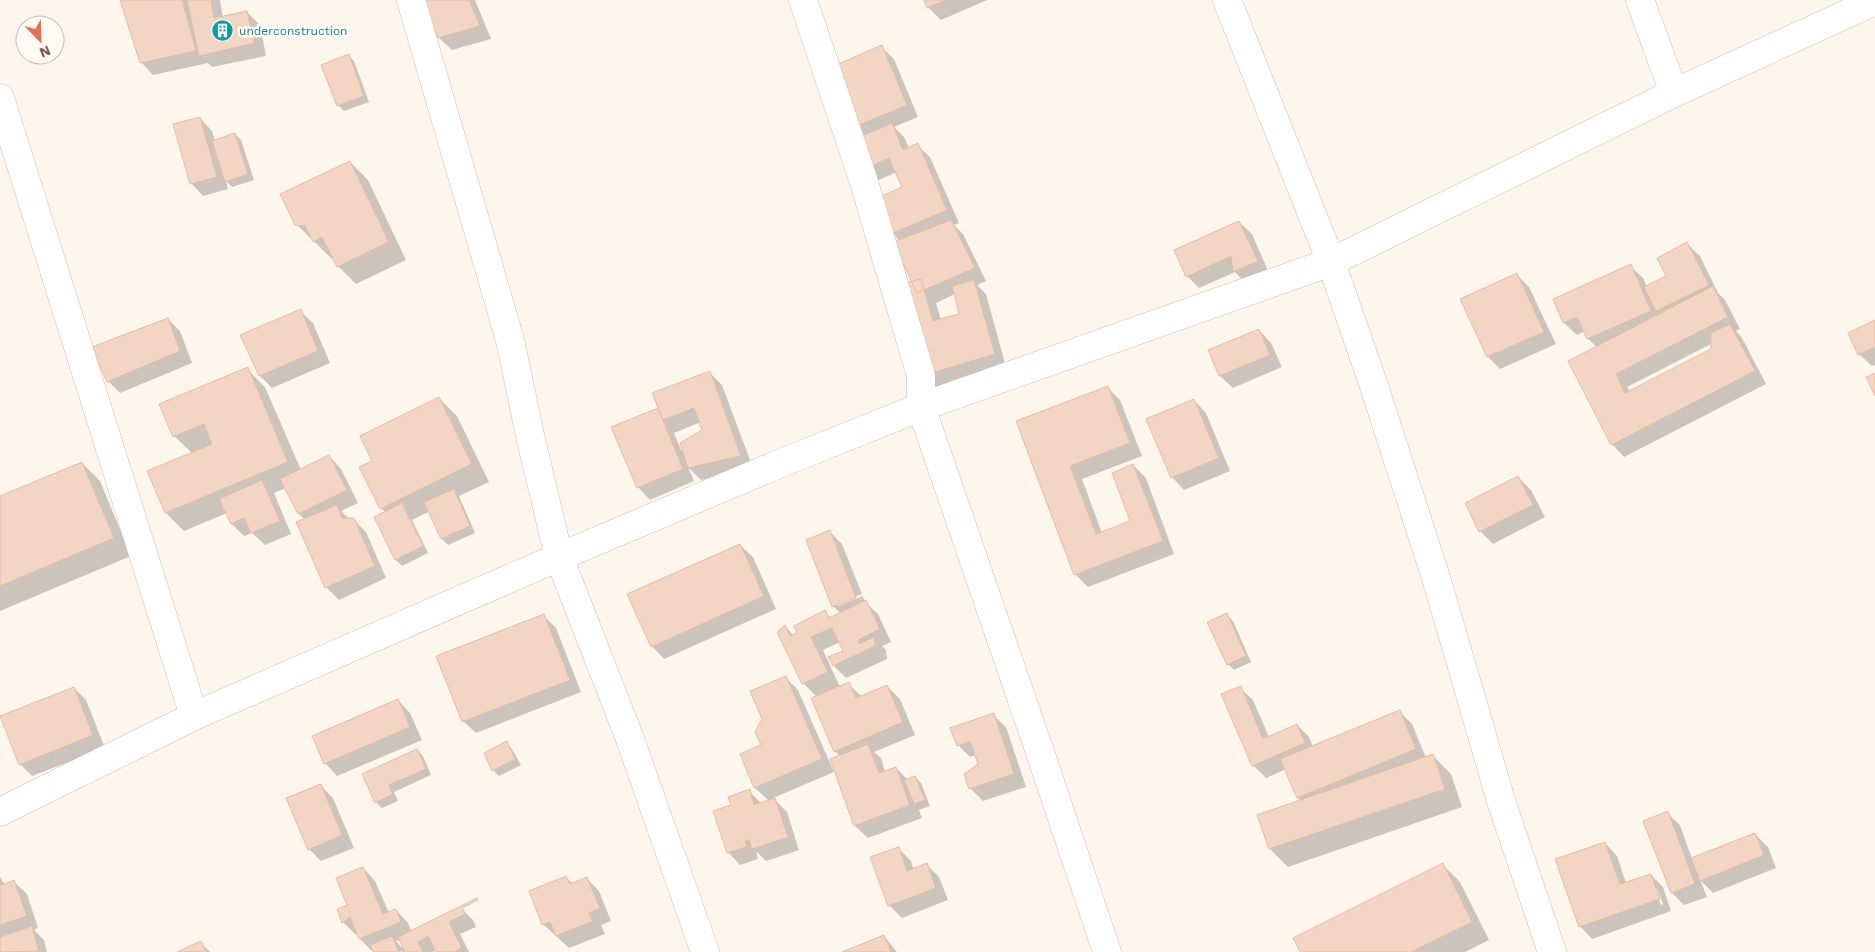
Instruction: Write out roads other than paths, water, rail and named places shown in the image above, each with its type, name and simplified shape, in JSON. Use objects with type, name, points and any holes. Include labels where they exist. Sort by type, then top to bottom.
[{"type":"street","points":[[411,0],[510,340],[531,440],[559,557],[630,739],[705,952]]},
{"type":"street","points":[[804,0],[863,179],[921,376],[922,408],[1107,952]]},
{"type":"street","points":[[1227,0],[1331,262],[1374,386],[1437,581],[1502,804],[1552,952]]},
{"type":"street","points":[[1640,0],[1674,94]]},
{"type":"street","points":[[0,812],[194,716],[559,557],[774,466],[922,408],[1331,262],[1674,94],[1875,2]]},
{"type":"street","points":[[0,98],[194,716]]},
{"type":"place","name":"underconstruction","points":[[223,31]]}]
